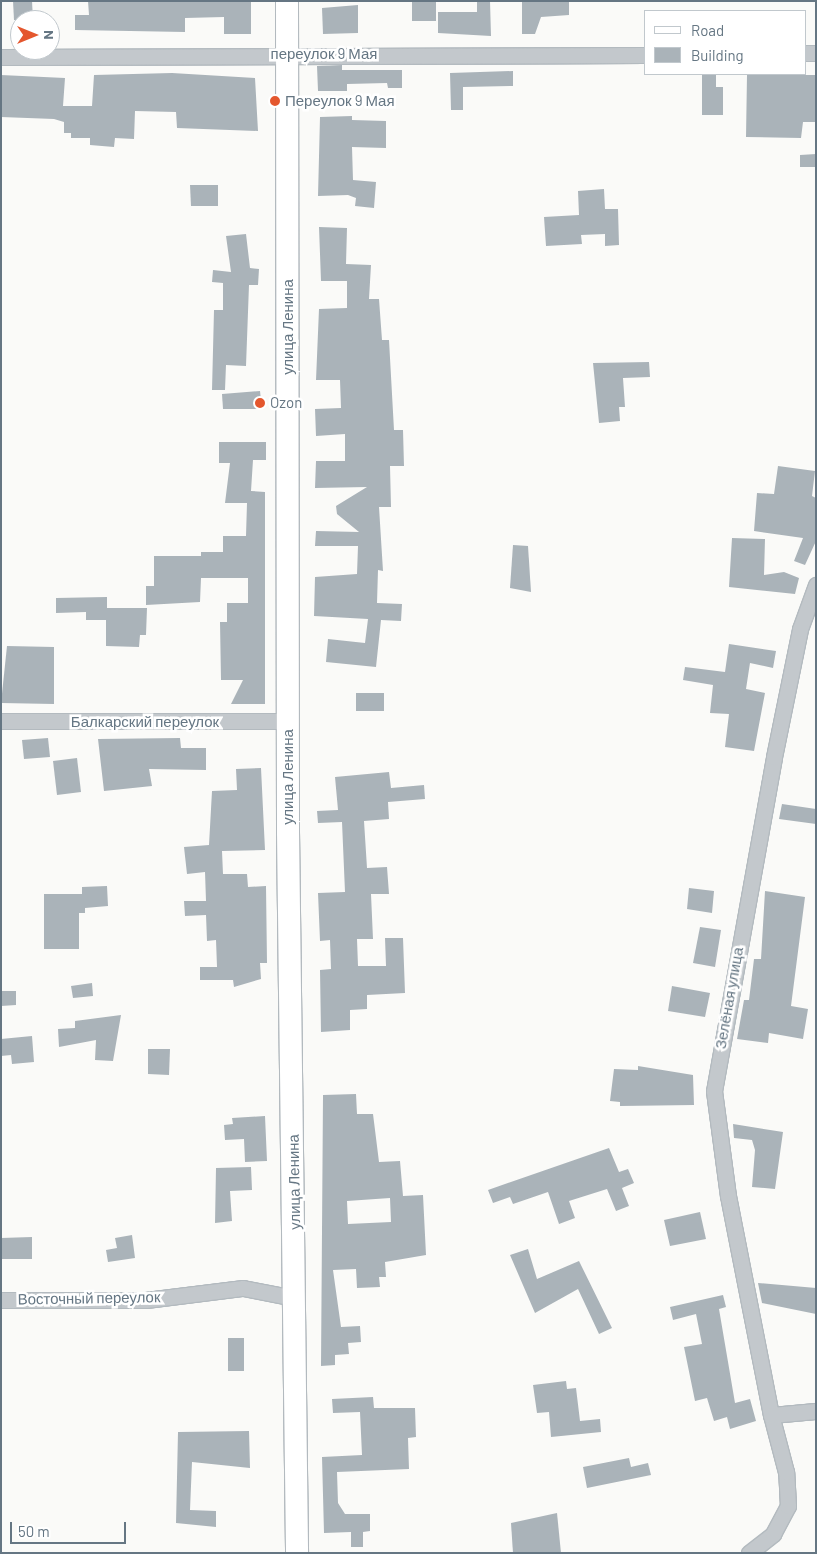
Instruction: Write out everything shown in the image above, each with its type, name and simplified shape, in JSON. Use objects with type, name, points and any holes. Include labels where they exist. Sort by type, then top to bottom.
[{"type":"street","name":"улица Ленина","points":[[287,1],[288,721],[297,1553]]},
{"type":"street","name":"переулок 9 Мая","points":[[1,57],[287,54],[644,55]]},
{"type":"street","name":"Зелёная улица","points":[[771,1415],[728,1196],[714,1091],[774,757],[800,629],[816,585]]},
{"type":"street","name":"Балкарский переулок","points":[[1,721],[288,721]]},
{"type":"street","name":"Восточный переулок","points":[[1,1300],[146,1300],[243,1288],[295,1298]]},
{"type":"street","points":[[749,1553],[773,1534],[788,1506],[786,1472],[771,1415],[816,1411]]},
{"type":"building","points":[[13,1],[32,1],[32,10],[13,10]]},
{"type":"building","points":[[88,1],[251,1],[251,34],[224,34],[224,17],[185,18],[185,32],[75,30],[75,15],[89,15]]},
{"type":"building","points":[[412,1],[436,1],[436,21],[412,21]]},
{"type":"building","points":[[477,1],[490,1],[491,36],[438,33],[438,12],[477,12]]},
{"type":"building","points":[[522,1],[569,1],[569,15],[541,17],[535,34],[522,34]]},
{"type":"building","points":[[358,5],[358,33],[323,34],[322,8]]},
{"type":"building","points":[[342,65],[342,70],[402,70],[402,88],[388,88],[387,83],[347,84],[347,91],[318,91],[317,66]]},
{"type":"building","points":[[513,71],[513,86],[463,87],[463,110],[451,110],[450,73]]},
{"type":"building","points":[[172,73],[255,78],[258,131],[177,128],[176,112],[135,111],[134,139],[115,138],[114,147],[90,145],[90,138],[71,138],[71,133],[64,133],[64,122],[54,119],[1,117],[1,75],[65,78],[63,106],[92,106],[94,75]]},
{"type":"building","points":[[702,75],[716,75],[716,87],[723,87],[723,115],[702,115]]},
{"type":"building","points":[[747,75],[816,75],[816,122],[803,122],[801,138],[746,137]]},
{"type":"building","points":[[352,116],[352,120],[386,121],[386,148],[352,147],[353,180],[376,182],[374,208],[355,206],[356,198],[348,195],[318,196],[320,117]]},
{"type":"building","points":[[816,154],[816,167],[800,167],[800,155]]},
{"type":"building","points":[[190,185],[218,185],[218,206],[191,206]]},
{"type":"building","points":[[604,189],[605,209],[618,209],[619,245],[605,246],[605,234],[581,235],[582,244],[546,246],[544,217],[579,215],[578,191]]},
{"type":"building","points":[[319,227],[347,228],[346,264],[371,265],[369,299],[379,299],[382,340],[389,340],[394,430],[403,430],[404,466],[390,466],[391,507],[379,507],[383,571],[378,570],[377,603],[402,604],[401,621],[381,620],[376,667],[326,662],[328,639],[365,643],[368,619],[314,616],[315,577],[357,574],[358,546],[315,546],[316,531],[359,532],[337,514],[336,506],[367,487],[315,488],[316,461],[345,461],[345,434],[316,436],[315,409],[341,408],[340,380],[316,380],[319,309],[347,308],[347,281],[321,281]]},
{"type":"building","points":[[246,234],[250,268],[259,269],[258,285],[249,285],[246,366],[226,365],[225,390],[212,390],[214,310],[223,310],[223,283],[212,282],[213,270],[231,272],[226,236]]},
{"type":"building","points":[[649,362],[650,377],[623,378],[625,407],[619,407],[620,421],[599,423],[593,363]]},
{"type":"building","points":[[260,391],[262,409],[223,409],[222,394]]},
{"type":"building","points":[[219,442],[266,442],[266,460],[253,460],[251,491],[265,492],[265,704],[231,704],[243,680],[221,680],[220,622],[227,622],[227,603],[248,603],[248,578],[201,578],[200,602],[146,605],[146,586],[154,586],[154,556],[201,556],[201,552],[223,552],[223,536],[246,536],[247,503],[225,503],[230,463],[219,463]]},
{"type":"building","points":[[778,466],[815,471],[812,496],[816,498],[816,541],[805,565],[794,561],[803,538],[754,531],[757,493],[774,494]]},
{"type":"building","points":[[732,538],[765,539],[764,575],[784,572],[799,578],[795,594],[729,587]]},
{"type":"building","points":[[513,545],[528,546],[531,592],[510,588]]},
{"type":"building","points":[[107,597],[107,608],[147,608],[146,635],[140,635],[139,647],[106,646],[106,620],[86,620],[86,612],[56,613],[56,598]]},
{"type":"building","points":[[729,644],[776,651],[773,668],[750,663],[746,689],[765,693],[754,751],[725,747],[729,714],[710,713],[713,685],[683,680],[685,667],[725,672]]},
{"type":"building","points":[[7,646],[54,647],[54,704],[1,703]]},
{"type":"building","points":[[356,693],[384,693],[384,711],[356,711]]},
{"type":"building","points":[[48,738],[50,757],[24,759],[22,740]]},
{"type":"building","points":[[180,738],[181,748],[206,748],[206,770],[149,769],[152,786],[104,791],[98,739]]},
{"type":"building","points":[[77,758],[81,792],[57,795],[53,761]]},
{"type":"building","points":[[261,768],[265,850],[222,851],[223,874],[247,874],[248,887],[266,886],[267,963],[260,963],[261,979],[234,987],[233,980],[200,980],[200,967],[217,967],[216,940],[207,941],[206,915],[185,916],[184,901],[206,901],[205,872],[187,874],[184,847],[209,845],[212,791],[237,790],[236,769]]},
{"type":"building","points":[[389,772],[391,788],[424,785],[425,799],[388,802],[389,819],[364,821],[367,868],[387,867],[389,894],[371,894],[373,939],[357,939],[358,966],[386,966],[385,938],[403,938],[405,993],[367,995],[367,1009],[350,1010],[350,1030],[321,1032],[320,970],[331,969],[330,940],[320,941],[318,893],[345,892],[342,822],[318,823],[317,811],[338,810],[335,777]]},
{"type":"building","points":[[782,804],[816,809],[816,824],[779,819]]},
{"type":"building","points":[[107,886],[108,906],[85,908],[85,913],[79,913],[79,949],[44,949],[44,894],[82,894],[82,887]]},
{"type":"building","points":[[689,888],[714,891],[712,913],[687,909]]},
{"type":"building","points":[[765,891],[805,897],[791,1006],[808,1009],[803,1039],[769,1033],[768,1043],[737,1039],[744,1000],[749,1000],[754,959],[761,959]]},
{"type":"building","points":[[700,927],[721,930],[715,967],[693,963]]},
{"type":"building","points":[[92,983],[93,996],[73,998],[71,986]]},
{"type":"building","points":[[672,986],[710,993],[705,1017],[668,1011]]},
{"type":"building","points":[[1,991],[16,991],[16,1005],[1,1006]]},
{"type":"building","points":[[121,1015],[113,1061],[95,1060],[96,1040],[59,1047],[58,1029],[75,1028],[75,1021]]},
{"type":"building","points":[[32,1036],[34,1062],[12,1064],[11,1055],[1,1056],[1,1039]]},
{"type":"building","points":[[148,1049],[170,1049],[169,1075],[148,1074]]},
{"type":"building","points":[[638,1066],[693,1075],[694,1105],[620,1106],[620,1102],[610,1101],[614,1069],[638,1070]]},
{"type":"building","points":[[356,1094],[357,1114],[373,1114],[379,1162],[400,1161],[403,1196],[423,1195],[426,1255],[385,1262],[386,1277],[379,1277],[380,1287],[357,1288],[356,1269],[333,1270],[341,1327],[360,1326],[361,1342],[348,1343],[349,1354],[335,1355],[335,1365],[321,1366],[323,1095]],"holes":[[[390,1198],[391,1222],[348,1224],[347,1201]]]},
{"type":"building","points":[[265,1116],[267,1161],[245,1162],[244,1139],[225,1140],[224,1125],[233,1124],[232,1118]]},
{"type":"building","points":[[733,1124],[783,1132],[775,1189],[752,1187],[755,1150],[752,1140],[734,1138]]},
{"type":"building","points":[[609,1148],[619,1172],[628,1169],[634,1183],[622,1188],[629,1206],[616,1211],[607,1189],[569,1201],[575,1218],[559,1224],[548,1192],[513,1204],[510,1197],[493,1203],[488,1190]]},
{"type":"building","points":[[251,1167],[252,1190],[230,1191],[232,1221],[215,1223],[216,1168]]},
{"type":"building","points":[[700,1212],[706,1239],[670,1246],[664,1220]]},
{"type":"building","points":[[132,1235],[135,1258],[108,1262],[106,1250],[117,1248],[115,1238]]},
{"type":"building","points":[[32,1237],[32,1259],[1,1259],[1,1238]]},
{"type":"building","points":[[528,1249],[537,1279],[579,1261],[612,1328],[599,1334],[578,1289],[535,1313],[510,1255]]},
{"type":"building","points":[[758,1283],[816,1288],[816,1314],[762,1303]]},
{"type":"building","points":[[723,1295],[726,1307],[719,1309],[735,1403],[750,1399],[756,1421],[730,1429],[727,1417],[714,1421],[707,1398],[695,1401],[684,1347],[702,1344],[696,1314],[673,1320],[670,1307]]},
{"type":"building","points":[[228,1338],[244,1338],[244,1371],[228,1371]]},
{"type":"building","points":[[566,1381],[567,1389],[576,1388],[580,1421],[600,1419],[601,1432],[551,1437],[549,1412],[537,1413],[533,1385]]},
{"type":"building","points":[[373,1397],[374,1408],[415,1408],[416,1437],[408,1438],[409,1469],[337,1472],[338,1503],[345,1514],[370,1514],[370,1531],[363,1532],[363,1547],[351,1547],[351,1532],[324,1533],[322,1457],[362,1455],[360,1412],[333,1413],[332,1399]]},
{"type":"building","points":[[249,1431],[250,1468],[192,1462],[190,1510],[216,1511],[216,1527],[176,1523],[178,1432]]},
{"type":"building","points":[[629,1458],[631,1467],[648,1463],[651,1475],[587,1488],[583,1467]]},
{"type":"building","points":[[557,1513],[561,1553],[513,1553],[511,1523]]},
{"type":"place","name":"Переулок 9 Мая","points":[[275,101]]},
{"type":"place","name":"Ozon","points":[[260,403]]}]
